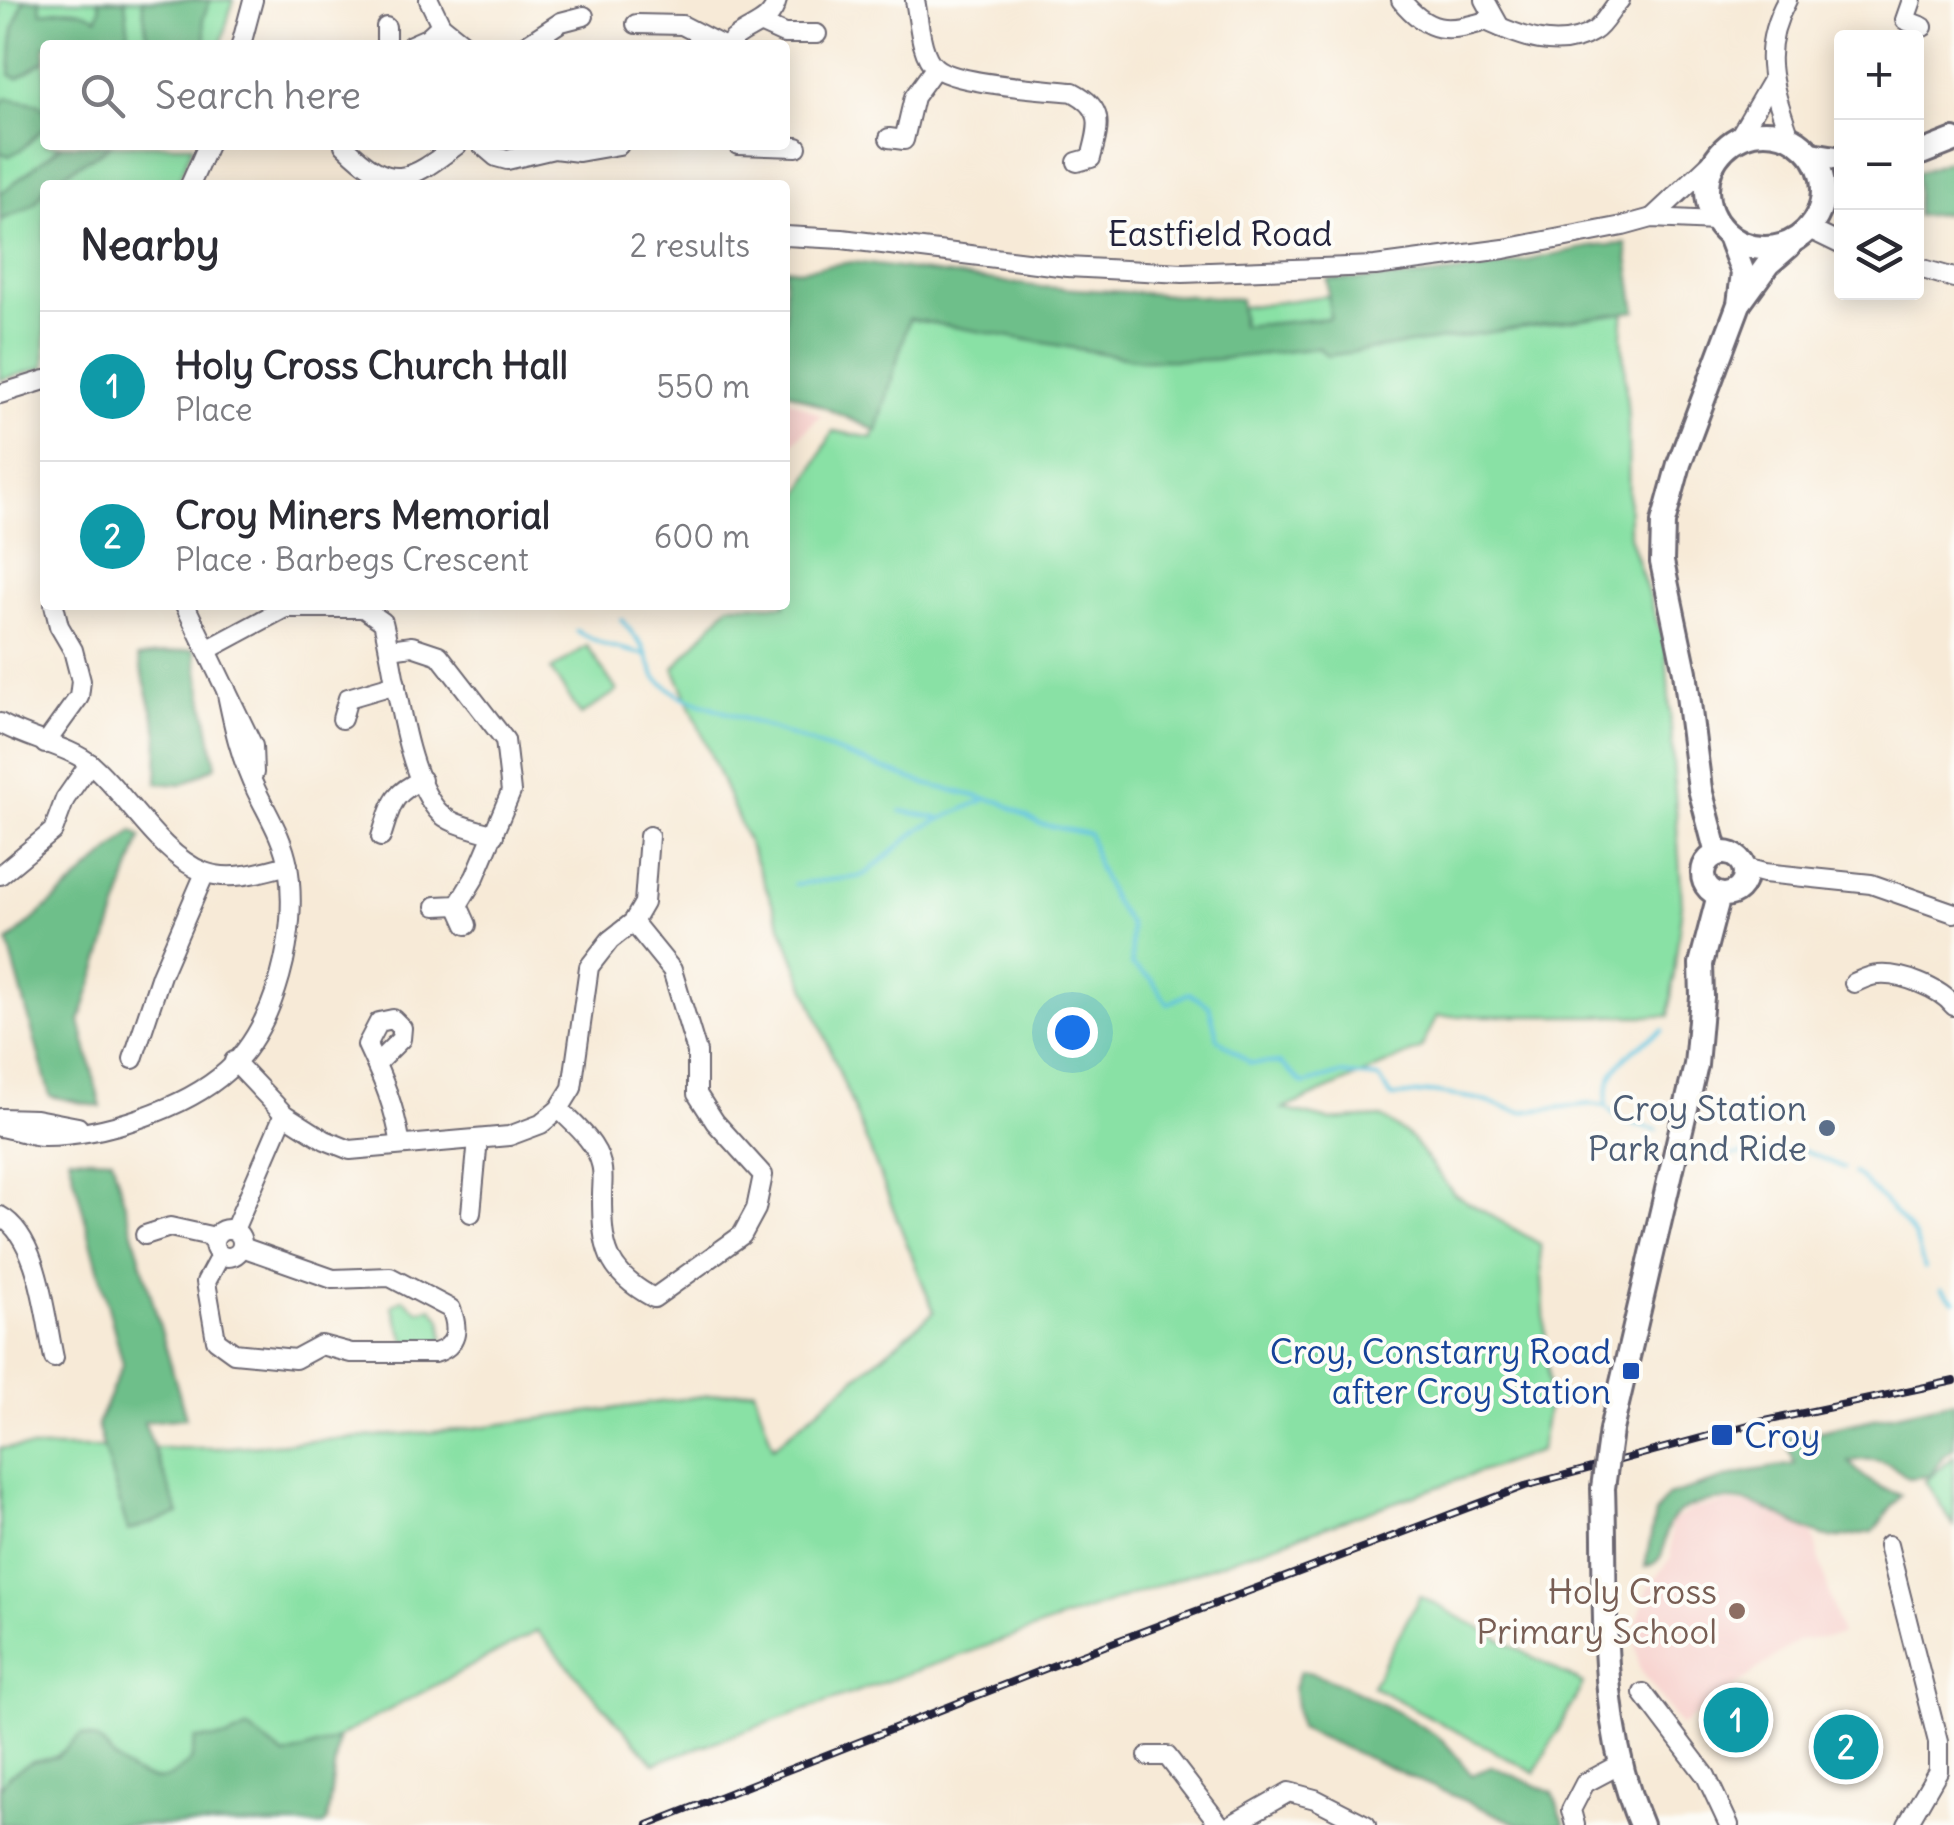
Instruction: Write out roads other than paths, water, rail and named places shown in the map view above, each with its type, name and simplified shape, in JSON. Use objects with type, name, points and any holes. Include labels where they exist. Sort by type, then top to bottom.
[{"type":"main road","points":[[1718,854],[1700,789],[1684,672],[1662,562],[1663,522],[1679,464],[1739,304],[1743,272],[1707,194],[1709,172],[1716,158],[1739,138],[1769,131],[1790,137],[1812,154],[1832,195],[1804,234],[1768,264],[1739,304]]},
{"type":"main road","points":[[1924,152],[1954,140]]},
{"type":"main road","points":[[1812,154],[1834,158]]},
{"type":"main road","points":[[1722,229],[1752,248],[1770,249],[1804,234]]},
{"type":"main road","points":[[1718,854],[1733,855],[1746,876],[1740,888],[1728,895],[1719,895],[1706,886],[1703,872],[1707,862],[1718,854]]},
{"type":"main road","points":[[1641,1825],[1619,1765],[1608,1682],[1603,1488],[1612,1430],[1692,1081],[1702,997],[1701,964],[1719,895]]},
{"type":"street","points":[[242,40],[253,0]]},
{"type":"street","points":[[429,0],[441,25],[460,40]]},
{"type":"street","points":[[732,40],[762,24],[775,8],[776,0]]},
{"type":"street","points":[[915,0],[928,57],[935,68],[956,78],[1073,92],[1087,99],[1098,116],[1091,162]]},
{"type":"street","points":[[1401,0],[1426,26],[1457,30],[1486,20],[1527,40],[1560,42],[1595,31],[1620,0]]},
{"type":"street","points":[[1485,0],[1500,27]]},
{"type":"street","points":[[1787,0],[1770,44],[1771,82],[1790,137]]},
{"type":"street","points":[[1912,0],[1905,20],[1922,27]]},
{"type":"street","points":[[538,40],[584,16]]},
{"type":"street","points":[[649,19],[682,25],[714,40]]},
{"type":"street","points":[[762,24],[784,40],[817,34]]},
{"type":"street","points":[[422,40],[441,25]]},
{"type":"street","points":[[905,140],[914,97],[935,68]]},
{"type":"street","points":[[1739,138],[1771,82]]},
{"type":"street","points":[[790,147],[798,147]]},
{"type":"street","points":[[349,150],[361,162],[398,178],[418,174],[450,150]]},
{"type":"street","points":[[488,150],[506,160],[550,150]]},
{"type":"street","points":[[562,150],[590,150]]},
{"type":"street","points":[[192,180],[205,152]]},
{"type":"street","points":[[1652,218],[1716,158]]},
{"type":"street","name":"Eastfield Road","points":[[790,236],[842,239],[1067,267],[1218,272],[1424,260],[1518,246],[1652,218],[1722,229]]},
{"type":"street","points":[[1804,234],[1834,242]]},
{"type":"street","points":[[1924,268],[1954,279]]},
{"type":"street","points":[[0,394],[40,382]]},
{"type":"street","points":[[45,744],[80,697],[82,681],[55,610]]},
{"type":"street","points":[[0,1128],[41,1136],[140,1120],[175,1104],[227,1070],[256,1032],[276,990],[288,952],[288,865],[276,828],[255,789],[253,746],[187,610]]},
{"type":"street","points":[[207,650],[276,611],[305,610]]},
{"type":"street","points":[[366,610],[383,622],[405,733],[438,811],[448,819],[494,835]]},
{"type":"street","points":[[390,650],[412,646],[438,654],[505,740],[510,792],[494,835],[458,905]]},
{"type":"street","points":[[342,719],[341,691],[396,684]]},
{"type":"street","points":[[0,723],[90,763],[166,843],[205,872],[238,876],[288,865]]},
{"type":"street","points":[[0,876],[52,831],[65,800],[90,763]]},
{"type":"street","points":[[380,837],[394,799],[403,788],[422,780]]},
{"type":"street","points":[[369,808],[388,815]]},
{"type":"street","points":[[234,1062],[284,1114],[325,1140],[350,1150],[510,1136],[541,1124],[559,1109],[572,1088],[589,967],[610,940],[633,922],[644,903],[649,836]]},
{"type":"street","points":[[1744,868],[1871,884],[1954,913]]},
{"type":"street","points":[[133,1060],[161,975],[205,872]]},
{"type":"street","points":[[436,906],[458,905]]},
{"type":"street","points":[[458,905],[467,925]]},
{"type":"street","points":[[559,1109],[592,1144],[602,1166],[602,1234],[612,1267],[630,1285],[654,1298],[742,1234],[756,1209],[762,1175],[715,1122],[697,1094],[696,1052],[672,970],[633,922]]},
{"type":"street","points":[[1854,983],[1877,974],[1909,979],[1949,999],[1954,1006]]},
{"type":"street","points":[[376,1064],[394,1102],[401,1145]]},
{"type":"street","points":[[145,1236],[170,1228],[237,1255],[238,1238],[284,1114]]},
{"type":"street","points":[[0,1118],[36,1118],[94,1128]]},
{"type":"street","points":[[471,1213],[478,1138]]},
{"type":"street","points":[[0,1216],[10,1221],[30,1251],[54,1358]]},
{"type":"street","points":[[222,1229],[333,1279],[390,1277],[451,1309],[457,1331],[454,1342],[435,1353],[351,1352],[321,1346],[296,1358],[234,1353],[216,1340],[206,1282],[217,1246],[222,1229]]},
{"type":"street","points":[[1888,1545],[1946,1773],[1906,1825]]},
{"type":"street","points":[[1642,1693],[1706,1776],[1729,1825]]},
{"type":"street","points":[[1160,1751],[1220,1825]]},
{"type":"street","points":[[1575,1825],[1571,1810],[1586,1783],[1619,1765]]},
{"type":"street","points":[[1231,1825],[1289,1792],[1314,1799],[1366,1825]]},
{"type":"waterway","points":[[621,619],[643,647],[656,678],[680,696],[929,785],[1001,802],[1040,824],[1089,834],[1098,867],[1130,925],[1132,965],[1151,979],[1168,1004],[1189,993],[1209,1006],[1218,1039],[1250,1063],[1280,1063],[1303,1084],[1340,1074],[1379,1078],[1392,1097],[1431,1092],[1477,1099],[1521,1112],[1591,1104],[1606,1106],[1619,1120],[1657,1130]]},
{"type":"waterway","points":[[576,631],[605,645],[647,655]]},
{"type":"waterway","points":[[795,884],[867,873],[921,828],[986,799]]},
{"type":"waterway","points":[[901,811],[940,818]]},
{"type":"waterway","points":[[1606,1104],[1616,1068],[1632,1051],[1663,1030]]},
{"type":"waterway","points":[[1707,1157],[1803,1150],[1844,1168]]},
{"type":"waterway","points":[[1854,1173],[1915,1237],[1925,1268]]},
{"type":"waterway","points":[[1941,1289],[1954,1301]]},
{"type":"railway","points":[[648,1825],[1525,1486],[1756,1423],[1954,1381]]},
{"type":"place","name":"Croy Station Park and Ride","points":[[1827,1128]]},
{"type":"place","name":"Croy, Constarry Road after Croy Station","points":[[1631,1371]]},
{"type":"place","name":"Croy","points":[[1722,1435]]},
{"type":"place","name":"Holy Cross Primary School","points":[[1737,1611]]},
{"type":"place","name":"Holy Cross Church Hall","points":[[1736,1720]]},
{"type":"place","name":"Croy Miners Memorial","points":[[1846,1747]]}]
